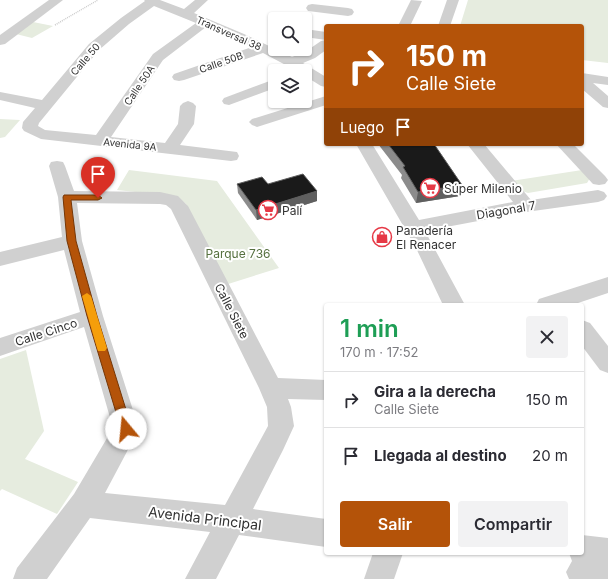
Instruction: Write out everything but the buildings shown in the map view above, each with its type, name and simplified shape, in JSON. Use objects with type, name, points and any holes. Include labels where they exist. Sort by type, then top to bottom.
[{"type":"street","points":[[0,41],[58,0]]},
{"type":"street","points":[[186,14],[202,0]]},
{"type":"street","points":[[312,8],[345,17],[356,0]]},
{"type":"street","points":[[445,24],[454,0]]},
{"type":"street","name":"Transversal 38","points":[[151,1],[205,22],[296,64]]},
{"type":"street","name":"Calle 50","points":[[30,128],[31,122],[94,47],[151,1]]},
{"type":"street","points":[[405,24],[416,1]]},
{"type":"street","name":"Calle 50A","points":[[100,141],[158,57],[205,22]]},
{"type":"street","points":[[312,34],[324,36]]},
{"type":"street","points":[[293,62],[310,55],[324,45]]},
{"type":"street","name":"Calle 50B","points":[[179,77],[263,48]]},
{"type":"street","name":"Transversal 38","points":[[312,74],[324,81]]},
{"type":"street","points":[[584,77],[608,81]]},
{"type":"street","points":[[584,83],[608,104]]},
{"type":"street","points":[[229,100],[268,86]]},
{"type":"street","points":[[0,96],[45,105]]},
{"type":"street","points":[[257,122],[324,101]]},
{"type":"street","points":[[169,148],[186,124],[188,106]]},
{"type":"street","name":"Avenida 9A","points":[[30,128],[41,134],[231,156]]},
{"type":"street","points":[[365,146],[426,248],[453,303]]},
{"type":"street","points":[[477,146],[523,202]]},
{"type":"street","points":[[566,146],[601,189]]},
{"type":"street","points":[[28,579],[84,504],[126,429],[92,316],[72,241],[67,197],[57,166]]},
{"type":"street","name":"Diagonal 7","points":[[411,222],[601,189]]},
{"type":"street","name":"Calle Siete","points":[[67,197],[160,198],[172,200],[179,206],[271,388],[279,407],[280,426],[274,442],[200,579]]},
{"type":"street","points":[[0,259],[72,241]]},
{"type":"street","points":[[560,303],[608,285]]},
{"type":"street","name":"Calle Cinco","points":[[0,347],[92,316]]},
{"type":"street","points":[[584,331],[608,363]]},
{"type":"street","points":[[271,388],[324,390]]},
{"type":"street","name":"Avenida Principal","points":[[84,504],[232,520],[324,533]]},
{"type":"street","points":[[586,566],[608,553]]},
{"type":"street","points":[[379,579],[387,555]]},
{"type":"path","points":[[55,25],[98,0]]},
{"type":"green space","points":[[468,0],[608,0],[608,63],[584,60],[584,24],[461,24]]},
{"type":"green space","points":[[28,21],[53,26],[32,38],[16,34]]},
{"type":"green space","points":[[0,119],[20,120],[5,137],[0,138]]},
{"type":"green space","name":"Parque 736","points":[[129,170],[217,181],[279,268],[225,285],[186,204],[179,198],[172,196],[117,190]]},
{"type":"green space","points":[[582,170],[590,178],[587,183],[528,193],[519,190],[511,181]]},
{"type":"green space","points":[[26,350],[44,431],[25,459],[78,482],[57,514],[2,489],[0,491],[0,359]]},
{"type":"slow traffic","points":[[87,296],[102,348]]},
{"type":"place","name":"Súper Milenio","points":[[430,188]]},
{"type":"place","name":"Palí","points":[[268,210]]},
{"type":"place","name":"Panadería El Renacer","points":[[382,237]]},
{"type":"route","points":[[98,198],[67,197],[72,241],[92,316],[126,429]]}]
